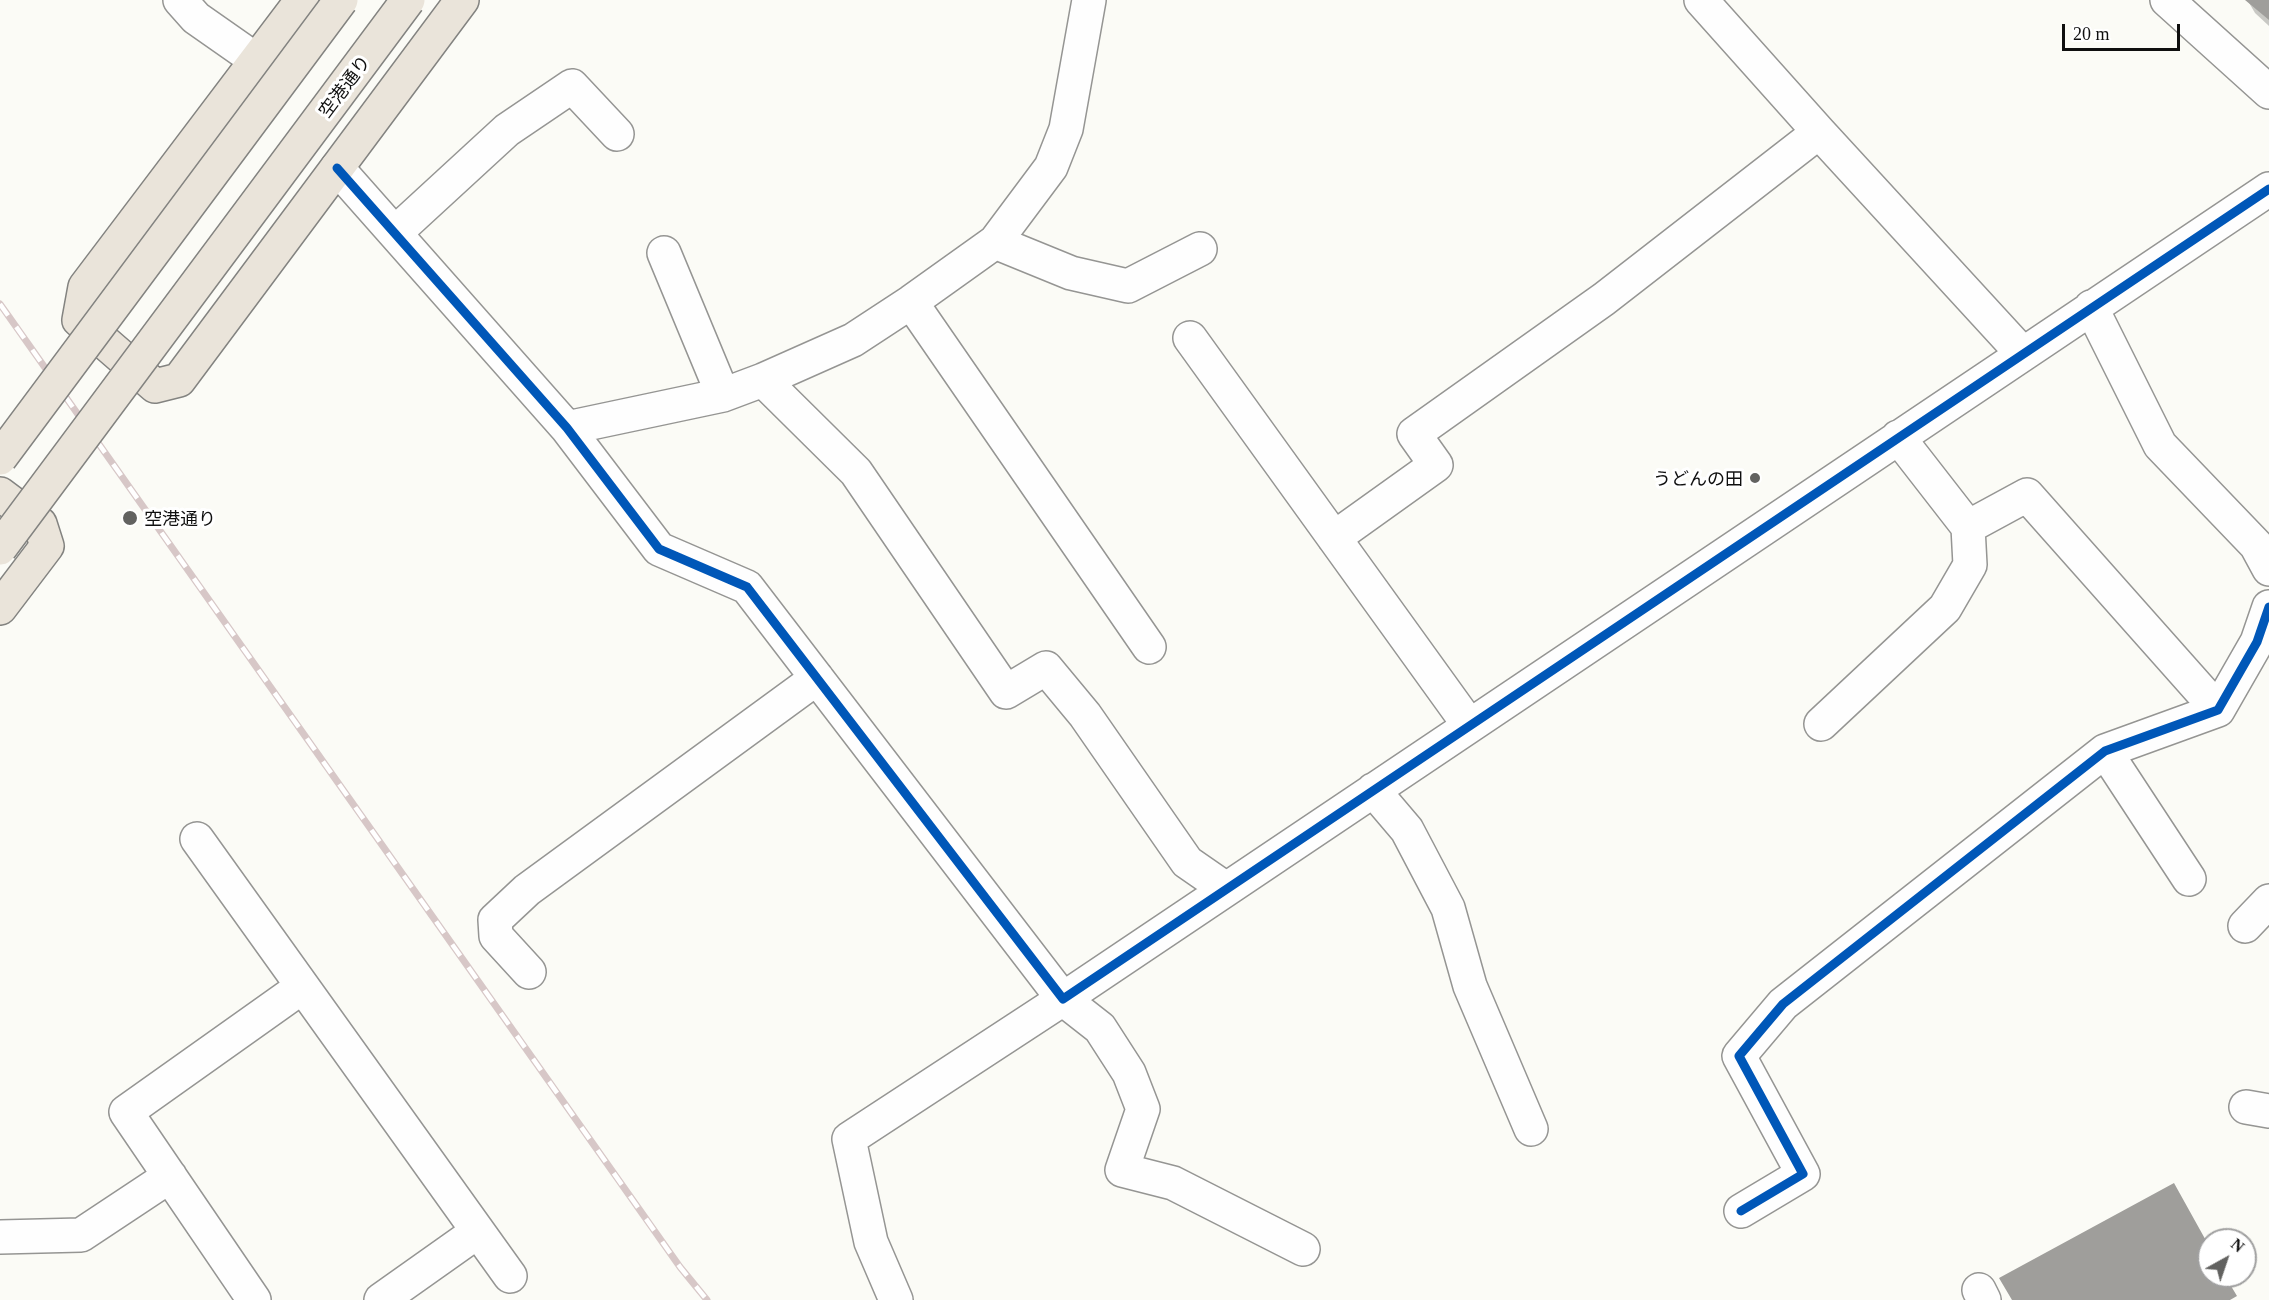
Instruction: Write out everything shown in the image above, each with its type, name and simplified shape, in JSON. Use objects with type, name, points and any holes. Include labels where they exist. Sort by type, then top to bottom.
[{"type":"highway","points":[[302,0],[85,287],[79,320],[156,386],[180,380],[462,0]]},
{"type":"highway","points":[[0,458],[341,0]]},
{"type":"highway","name":"空港通り","points":[[0,548],[408,0]]},
{"type":"highway","points":[[0,494],[40,524],[47,546],[0,608]]},
{"type":"street","points":[[180,0],[196,18],[256,60]]},
{"type":"street","points":[[567,428],[723,395],[763,380],[853,340],[995,242],[1051,167],[1066,129],[1089,0]]},
{"type":"street","points":[[2169,1],[2269,92]]},
{"type":"street","points":[[1716,5],[1819,132],[2022,353]]},
{"type":"street","points":[[395,233],[507,130],[572,87],[617,134]]},
{"type":"street","points":[[1334,538],[1436,465],[1414,435],[1604,299],[1819,132]]},
{"type":"street","points":[[337,168],[567,428],[659,549],[747,587],[1063,999],[1100,1028],[1129,1072],[1143,1109],[1122,1170],[1173,1183],[1303,1250]]},
{"type":"street","points":[[896,1300],[871,1242],[849,1139],[1063,999],[2269,189]]},
{"type":"street","points":[[995,242],[1071,273],[1128,286],[1200,249]]},
{"type":"street","points":[[664,253],[723,395]]},
{"type":"street","points":[[911,302],[1149,647]]},
{"type":"street","points":[[2091,307],[2160,444],[2256,545],[2269,569]]},
{"type":"street","points":[[1190,338],[1469,725]]},
{"type":"street","points":[[763,380],[856,472],[1006,692],[1046,668],[1085,715],[1187,862],[1226,889]]},
{"type":"street","points":[[1821,724],[1945,608],[1970,565],[1968,527],[1898,437]]},
{"type":"street","points":[[1968,527],[2026,495],[2218,710]]},
{"type":"street","points":[[1741,1211],[1803,1174],[1738,1056],[1782,1004],[2105,751],[2218,710],[2257,642],[2269,607]]},
{"type":"street","points":[[529,972],[496,936],[495,920],[527,890],[817,678]]},
{"type":"street","points":[[2105,751],[2189,879]]},
{"type":"street","points":[[1373,790],[1407,830],[1448,908],[1470,986],[1531,1129]]},
{"type":"street","points":[[197,839],[510,1276]]},
{"type":"street","points":[[2245,926],[2269,902]]},
{"type":"street","points":[[254,1300],[126,1112],[302,987]]},
{"type":"street","points":[[0,1237],[81,1235],[170,1176]]},
{"type":"street","points":[[381,1300],[477,1232]]},
{"type":"building","points":[[2245,0],[2269,0],[2269,20]]},
{"type":"building","points":[[2174,1183],[2199,1228],[2197,1228],[2197,1288],[2232,1288],[2237,1296],[2230,1300],[2012,1300],[1999,1278]]},
{"type":"railway","points":[[0,304],[680,1267],[707,1300]]},
{"type":"cycle path","points":[[337,168],[567,428],[659,549],[747,587],[1063,999],[2269,189]]},
{"type":"cycle path","points":[[1741,1211],[1803,1174],[1739,1056],[1783,1004],[2105,751],[2218,710],[2257,642],[2269,607]]},
{"type":"place","name":"うどんの田","points":[[1755,478]]},
{"type":"place","name":"空港通り","points":[[130,518]]}]
